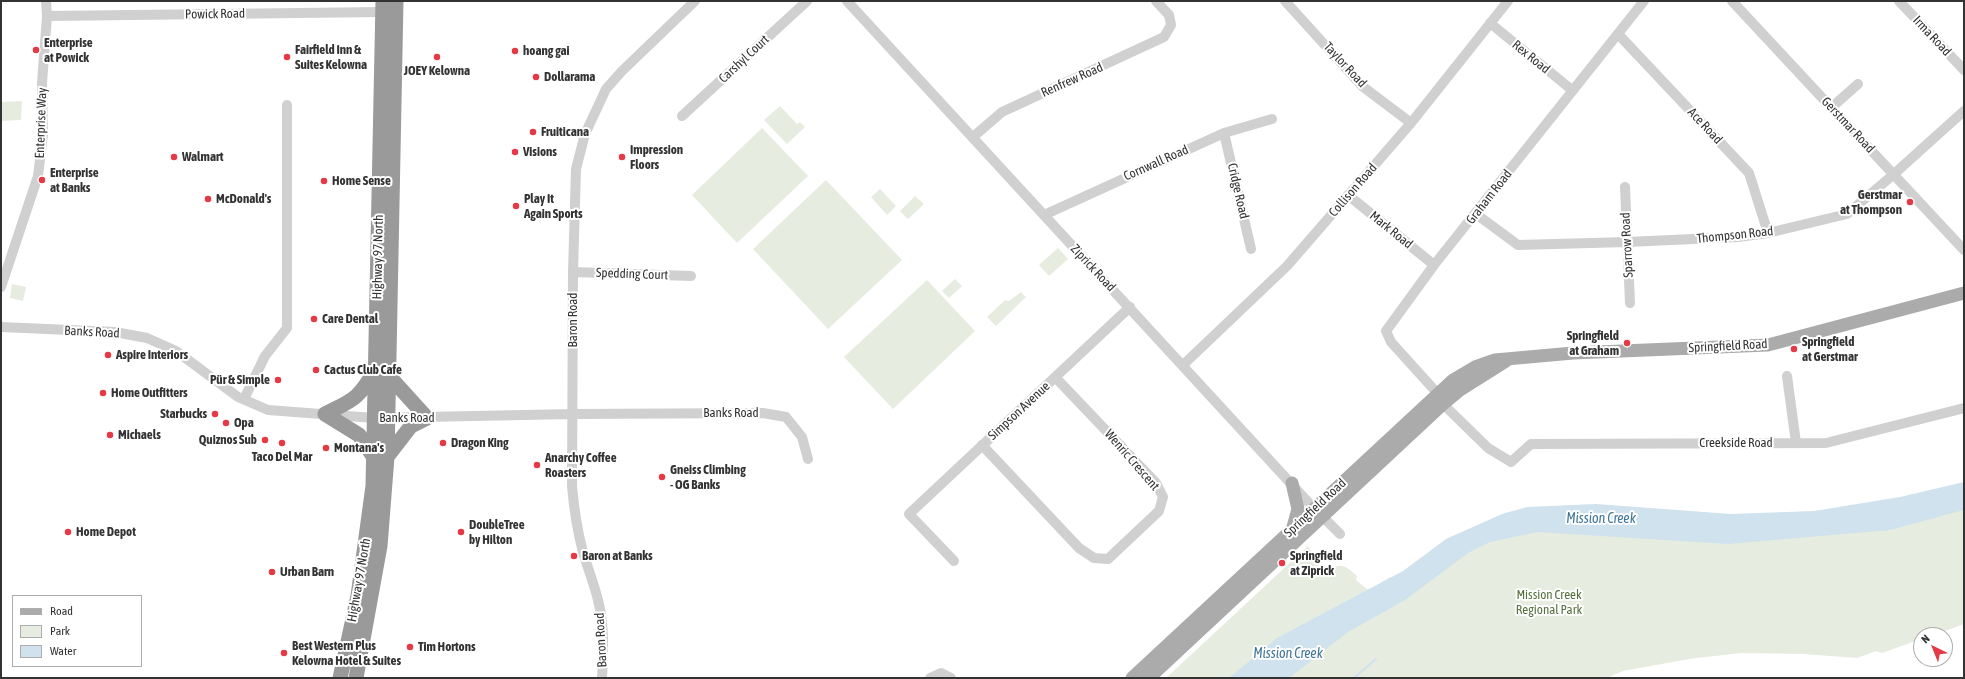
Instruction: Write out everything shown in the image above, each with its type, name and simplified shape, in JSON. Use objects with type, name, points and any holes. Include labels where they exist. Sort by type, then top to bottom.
[{"type":"highway","name":"Highway 97 North","points":[[381,418],[389,376],[396,1]]},
{"type":"highway","name":"Highway 97 North","points":[[356,678],[380,546],[381,418],[375,370],[383,6]]},
{"type":"highway","points":[[383,6],[395,29]]},
{"type":"highway","points":[[325,414],[351,402],[364,390],[375,370]]},
{"type":"highway","points":[[325,414],[359,436],[380,456],[411,426],[427,418],[389,376]]},
{"type":"highway","name":"Highway 97 North","points":[[340,678],[358,596],[373,486],[380,456]]},
{"type":"main road","name":"Springfield Road","points":[[1149,678],[1318,512],[1440,399],[1460,390],[1509,360],[1573,353],[1768,345],[1964,293]]},
{"type":"main road","points":[[1292,483],[1298,509],[1292,529]]},
{"type":"main road","name":"Springfield Road","points":[[1132,678],[1292,529],[1318,512]]},
{"type":"street","name":"Enterprise Way","points":[[1,287],[38,176],[43,135],[42,83],[47,16],[46,1]]},
{"type":"street","name":"Baron Road","points":[[602,678],[604,658],[602,623],[595,586],[583,552],[575,519],[572,486],[573,272],[576,169],[585,134],[606,89],[622,71],[695,1]]},
{"type":"street","name":"Carshyl Court","points":[[682,116],[807,1]]},
{"type":"street","name":"Ziprick Road","points":[[847,1],[1318,512],[1340,534]]},
{"type":"street","name":"Renfrew Road","points":[[973,137],[1002,112],[1164,37],[1171,25],[1169,15],[1156,1]]},
{"type":"street","name":"Taylor Road","points":[[1285,1],[1362,86],[1410,123]]},
{"type":"street","name":"Collison Road","points":[[1182,364],[1287,266],[1410,123],[1508,1]]},
{"type":"street","name":"Graham Road","points":[[1511,462],[1488,448],[1440,399],[1391,342],[1386,331],[1434,266],[1644,1]]},
{"type":"street","name":"Gerstmar Road","points":[[1732,1],[1964,250]]},
{"type":"street","name":"Irma Road","points":[[1899,1],[1964,70]]},
{"type":"street","name":"Powick Road","points":[[47,16],[383,6]]},
{"type":"street","name":"Rex Road","points":[[1490,23],[1572,90]]},
{"type":"street","name":"Ace Road","points":[[1618,34],[1749,173],[1768,233]]},
{"type":"street","points":[[1832,107],[1858,84]]},
{"type":"street","points":[[244,399],[265,356],[287,328],[287,105]]},
{"type":"street","name":"Thompson Road","points":[[1476,214],[1518,245],[1738,237],[1768,233],[1847,214],[1964,111]]},
{"type":"street","name":"Cornwall Road","points":[[1044,215],[1224,133],[1272,119]]},
{"type":"street","name":"Cridge Road","points":[[1224,133],[1251,249]]},
{"type":"street","name":"Sparrow Road","points":[[1625,187],[1630,303]]},
{"type":"street","name":"Mark Road","points":[[1348,195],[1434,266]]},
{"type":"street","name":"Spedding Court","points":[[573,272],[690,276]]},
{"type":"street","name":"Simpson Avenue","points":[[954,561],[909,514],[1130,307]]},
{"type":"street","name":"Banks Road","points":[[1,327],[115,332],[146,338],[176,351],[244,399],[268,410],[381,418],[573,414],[763,413],[786,417],[802,436],[808,459]]},
{"type":"street","points":[[1787,376],[1796,443]]},
{"type":"street","name":"Wenric Crescent","points":[[982,445],[1079,548],[1094,558],[1108,559],[1159,511],[1163,497],[1156,483],[1055,377]]},
{"type":"street","name":"Creekside Road","points":[[1511,462],[1531,444],[1826,443],[1964,408]]},
{"type":"street","points":[[930,678],[941,673],[951,678]]},
{"type":"green space","points":[[22,101],[21,120],[1,121],[1,102]]},
{"type":"green space","points":[[780,106],[797,124],[800,122],[805,127],[787,144],[764,120]]},
{"type":"green space","points":[[762,128],[808,176],[737,243],[692,195]]},
{"type":"green space","points":[[826,180],[902,260],[828,329],[753,249]]},
{"type":"green space","points":[[880,189],[896,206],[887,215],[871,197]]},
{"type":"green space","points":[[915,196],[924,204],[908,219],[900,211]]},
{"type":"green space","points":[[1058,248],[1068,259],[1049,276],[1039,265]]},
{"type":"green space","points":[[955,279],[962,286],[949,298],[942,291]]},
{"type":"green space","points":[[927,280],[975,331],[893,409],[844,357]]},
{"type":"green space","points":[[12,284],[26,287],[23,301],[10,298]]},
{"type":"green space","points":[[1021,292],[1026,297],[996,326],[987,317],[1005,300],[1009,301]]},
{"type":"green space","name":"Mission Creek Regional Park","points":[[1964,508],[1964,624],[1953,628],[1913,627],[1913,642],[1882,653],[1876,651],[1857,658],[1803,654],[1741,653],[1689,659],[1623,671],[1607,678],[1166,678],[1308,546],[1323,572],[1333,567],[1344,566],[1357,576],[1356,580],[1367,589],[1373,588],[1390,577],[1399,588],[1481,544],[1534,528]]},
{"type":"water","name":"Mission Creek","points":[[1964,482],[1964,510],[1890,530],[1728,544],[1538,532],[1490,542],[1468,553],[1405,600],[1348,632],[1289,678],[1229,678],[1277,638],[1403,571],[1446,539],[1502,514],[1527,507],[1596,504],[1731,514],[1814,511],[1900,497]]},
{"type":"waterway","points":[[1354,678],[1376,659]]},
{"type":"place","name":"Enterprise at Powick","points":[[36,50]]},
{"type":"place","name":"hoang gai","points":[[515,51]]},
{"type":"place","name":"Fairfield Inn & Suites Kelowna","points":[[287,57]]},
{"type":"place","name":"JOEY Kelowna","points":[[437,57]]},
{"type":"place","name":"Dollarama","points":[[536,77]]},
{"type":"place","name":"Fruiticana","points":[[533,132]]},
{"type":"place","name":"Visions","points":[[515,152]]},
{"type":"place","name":"Walmart","points":[[174,157]]},
{"type":"place","name":"Impression Floors","points":[[622,157]]},
{"type":"place","name":"Enterprise at Banks","points":[[42,180]]},
{"type":"place","name":"Home Sense","points":[[324,181]]},
{"type":"place","name":"McDonald's","points":[[208,199]]},
{"type":"place","name":"Gerstmar at Thompson","points":[[1910,202]]},
{"type":"place","name":"Play It Again Sports","points":[[516,206]]},
{"type":"place","name":"Care Dental","points":[[314,319]]},
{"type":"place","name":"Springfield at Graham","points":[[1627,343]]},
{"type":"place","name":"Springfield at Gerstmar","points":[[1794,349]]},
{"type":"place","name":"Aspire Interiors","points":[[108,355]]},
{"type":"place","name":"Cactus Club Cafe","points":[[316,370]]},
{"type":"place","name":"Pür & Simple","points":[[278,380]]},
{"type":"place","name":"Home Outfitters","points":[[103,393]]},
{"type":"place","name":"Starbucks","points":[[215,414]]},
{"type":"place","name":"Opa","points":[[226,423]]},
{"type":"place","name":"Michaels","points":[[110,435]]},
{"type":"place","name":"Quiznos Sub","points":[[265,440]]},
{"type":"place","name":"Taco Del Mar","points":[[282,443]]},
{"type":"place","name":"Dragon King","points":[[443,443]]},
{"type":"place","name":"Montana's","points":[[326,448]]},
{"type":"place","name":"Anarchy Coffee Roasters","points":[[537,465]]},
{"type":"place","name":"Gneiss Climbing - OG Banks","points":[[662,477]]},
{"type":"place","name":"Home Depot","points":[[68,532]]},
{"type":"place","name":"DoubleTree by Hilton","points":[[461,532]]},
{"type":"place","name":"Baron at Banks","points":[[574,556]]},
{"type":"place","name":"Springfield at Ziprick","points":[[1282,563]]},
{"type":"place","name":"Urban Barn","points":[[272,572]]},
{"type":"place","name":"Tim Hortons","points":[[410,647]]},
{"type":"place","name":"Best Western Plus Kelowna Hotel & Suites","points":[[284,653]]}]
